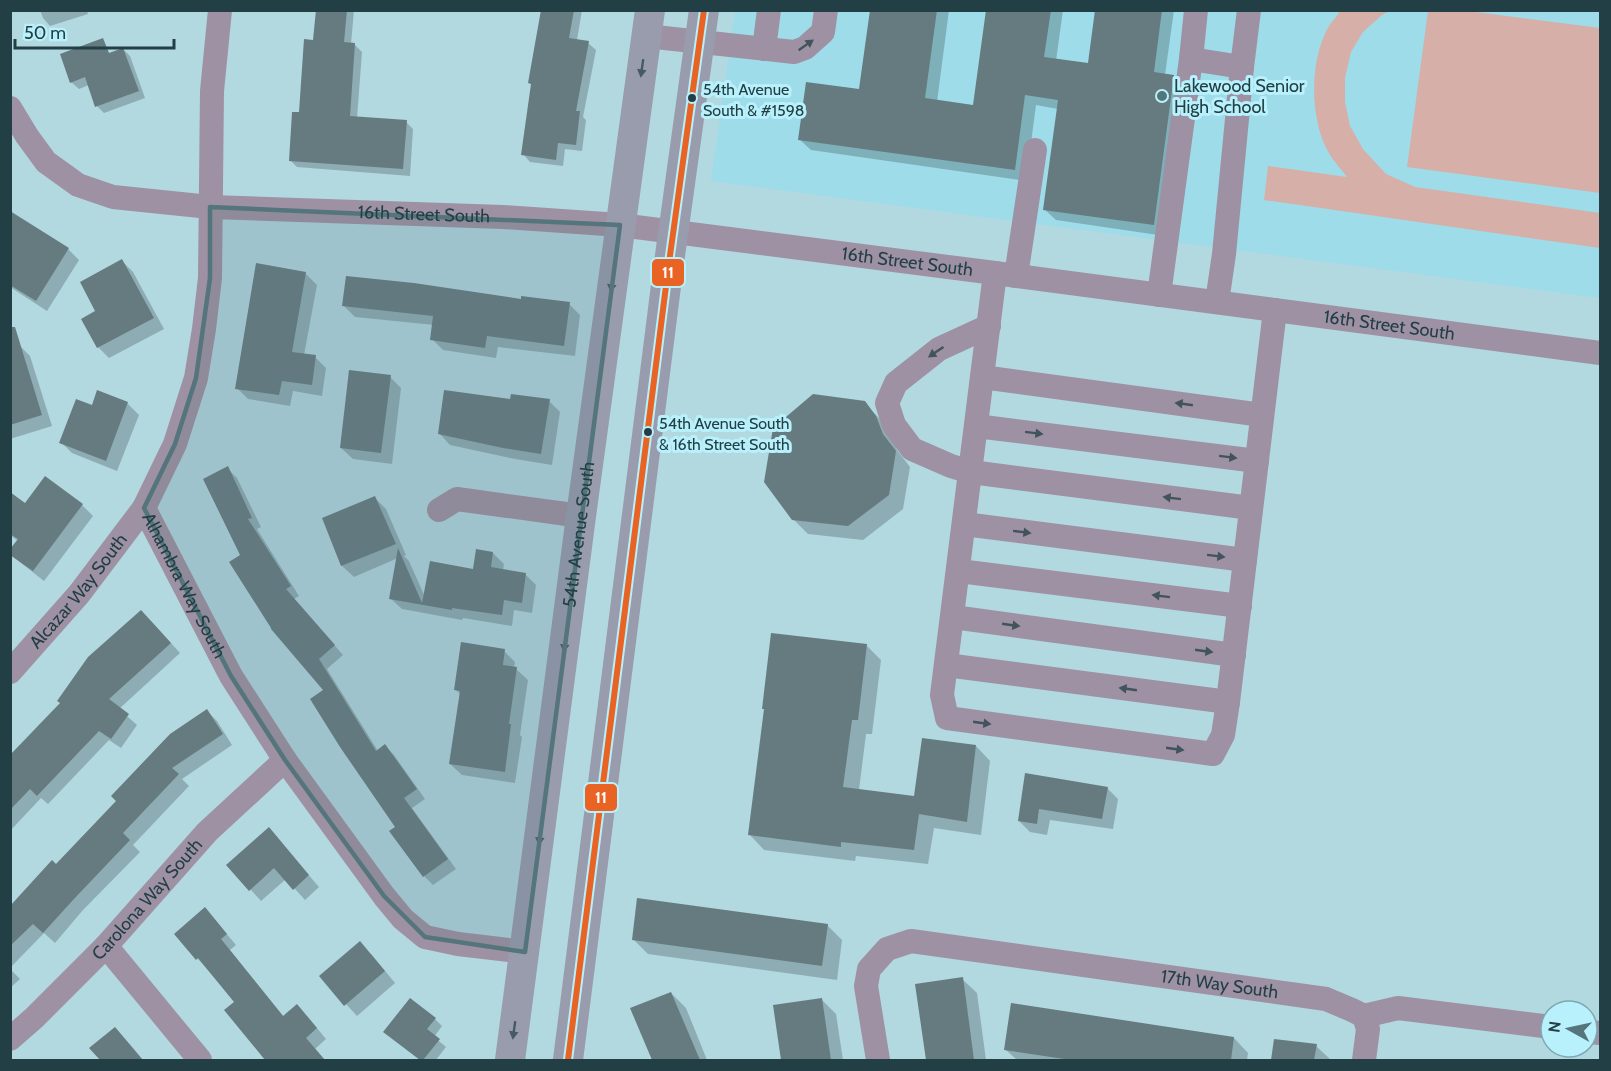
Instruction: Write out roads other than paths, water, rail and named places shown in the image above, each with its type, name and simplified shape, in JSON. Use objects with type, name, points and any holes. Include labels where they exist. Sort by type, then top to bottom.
[{"type":"main road","points":[[568,1060],[704,10]]},
{"type":"main road","name":"54th Avenue South","points":[[510,1060],[648,23]]},
{"type":"street","points":[[10,108],[46,162],[78,185],[113,196],[210,207],[212,91],[220,10]]},
{"type":"street","points":[[764,50],[769,10]]},
{"type":"street","points":[[648,23],[700,43],[794,52],[805,48],[823,32],[826,10]]},
{"type":"street","points":[[1159,295],[1196,10]]},
{"type":"street","points":[[1217,302],[1249,10]]},
{"type":"street","points":[[1191,59],[1242,67]]},
{"type":"street","points":[[1035,150],[1006,274],[989,326],[942,695],[947,718],[1213,754],[1223,735],[1228,702],[1275,310]]},
{"type":"street","name":"16th Street South","points":[[210,207],[503,217],[620,225],[1600,353]]},
{"type":"street","name":"Alhambra Way South","points":[[210,207],[210,278],[196,378],[175,444],[144,508],[231,676],[285,760],[403,920],[425,937],[458,944],[525,952]]},
{"type":"street","points":[[989,326],[939,349],[896,383],[887,403],[894,425],[912,449],[971,472],[1251,508]]},
{"type":"street","points":[[982,377],[1262,415]]},
{"type":"street","points":[[976,426],[1257,461]]},
{"type":"street","points":[[439,510],[457,499],[581,516]]},
{"type":"street","name":"Alcazar Way South","points":[[10,672],[79,594],[144,508]]},
{"type":"street","points":[[964,524],[1245,560]]},
{"type":"street","points":[[959,571],[1240,606]]},
{"type":"street","points":[[953,617],[1234,655]]},
{"type":"street","points":[[946,665],[1228,702]]},
{"type":"street","name":"Carolona Way South","points":[[10,1039],[106,946],[207,832],[285,760]]},
{"type":"street","name":"17th Way South","points":[[878,1060],[866,986],[869,969],[887,949],[911,941],[1326,999],[1364,1016]]},
{"type":"street","points":[[106,946],[200,1060]]},
{"type":"street","points":[[1364,1060],[1368,1029],[1364,1016],[1398,1008],[1539,1026]]},
{"type":"place","name":"Lakewood Senior High School","points":[[1162,96]]},
{"type":"place","name":"54th Avenue South & #1598","points":[[692,98]]},
{"type":"place","name":"54th Avenue South & 16th Street South","points":[[648,432]]}]
